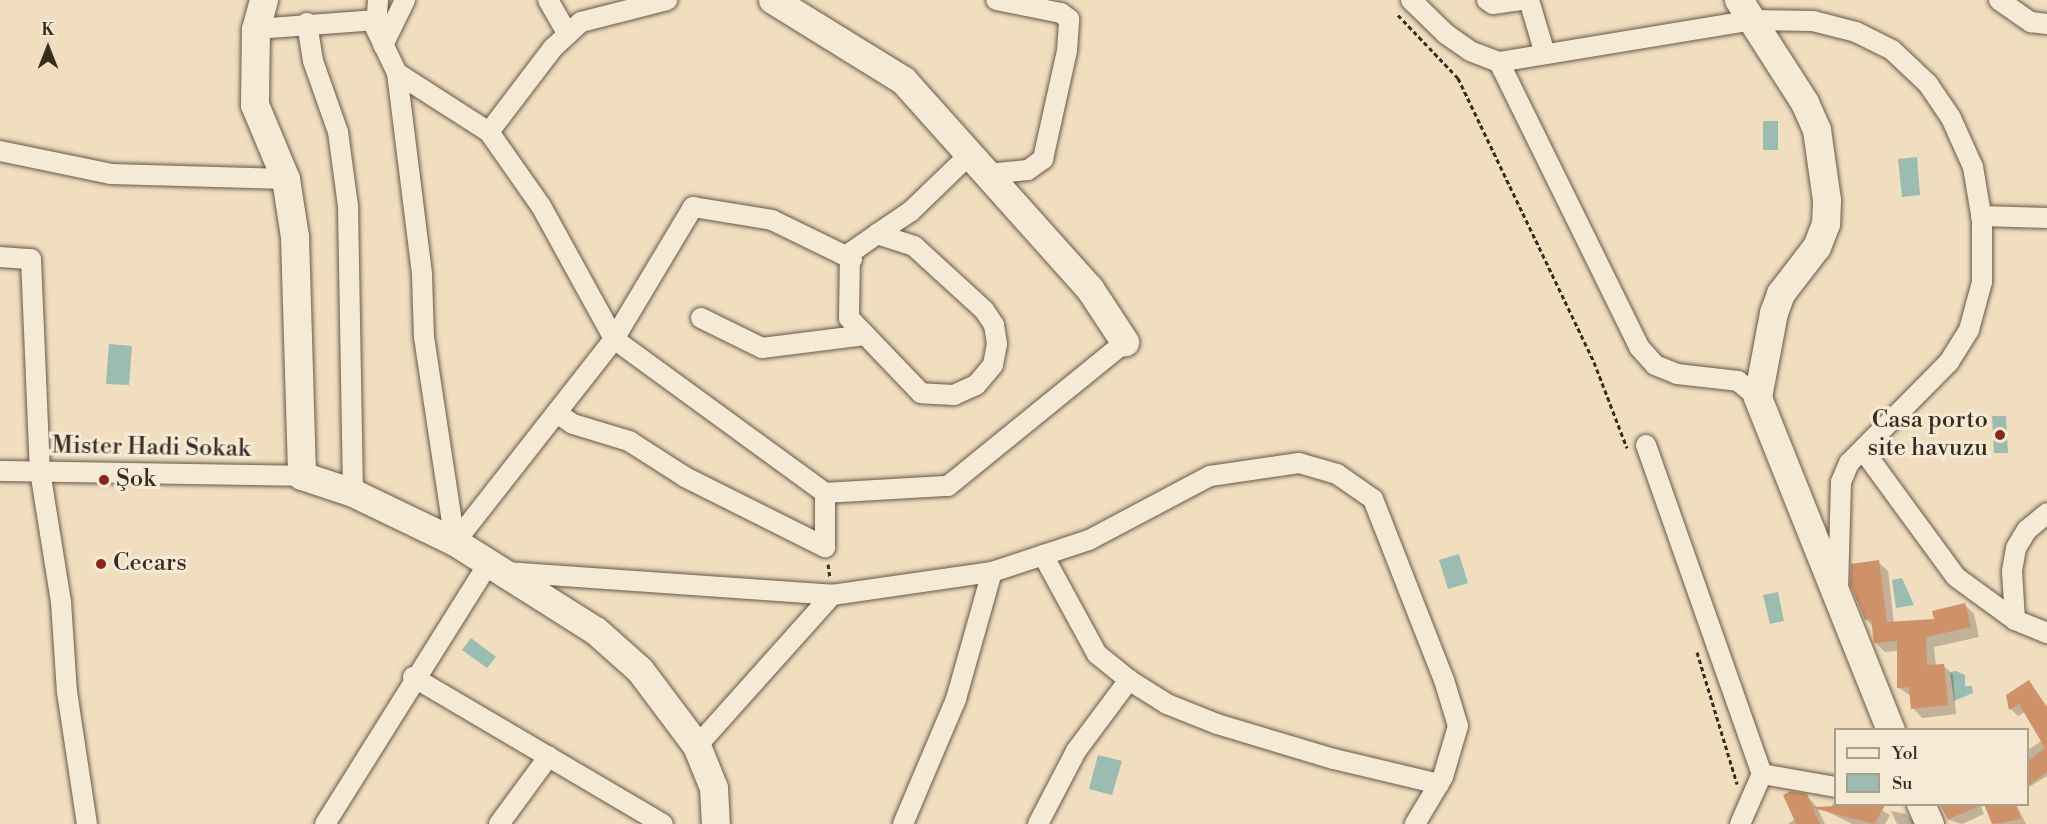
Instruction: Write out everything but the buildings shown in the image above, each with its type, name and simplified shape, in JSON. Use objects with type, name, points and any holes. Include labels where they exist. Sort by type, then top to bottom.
[{"type":"street","points":[[264,0],[256,29],[255,105],[286,179],[295,237],[302,476],[353,493],[455,542],[596,631],[640,670],[697,746],[712,780],[716,824]]},
{"type":"street","points":[[378,0],[376,20],[383,45],[397,73],[422,275],[424,337],[455,542]]},
{"type":"street","points":[[383,45],[405,0]]},
{"type":"street","points":[[548,0],[568,34]]},
{"type":"street","points":[[489,132],[568,34],[581,22],[667,0]]},
{"type":"street","points":[[397,73],[489,132],[541,206],[614,339],[825,493],[948,486],[1125,342],[1090,289],[904,81],[773,0]]},
{"type":"street","points":[[852,259],[850,253],[979,164],[1029,170],[1043,159],[1067,51],[1069,19],[1061,13],[996,0]]},
{"type":"street","points":[[1487,0],[1493,4],[1521,0]]},
{"type":"street","points":[[1529,0],[1545,54]]},
{"type":"street","points":[[1999,0],[2031,22],[2047,24]]},
{"type":"street","points":[[1412,4],[1470,51],[1499,62],[1746,10],[1814,21],[1856,32],[1892,50],[1928,84],[1951,118],[1973,167],[1982,216],[1982,282],[1969,330],[1949,362],[1849,463],[1841,482],[1838,598]]},
{"type":"street","points":[[1746,10],[1805,103],[1817,130],[1827,200],[1826,224],[1817,248],[1781,294],[1774,313],[1758,398]]},
{"type":"street","points":[[256,29],[306,23],[376,20]]},
{"type":"street","points":[[306,23],[313,61],[338,132],[348,206],[353,493]]},
{"type":"street","points":[[1499,62],[1639,347],[1655,365],[1677,374],[1738,381],[1758,398],[1891,728]]},
{"type":"street","points":[[0,151],[111,174],[286,179]]},
{"type":"street","points":[[455,542],[614,339],[693,207],[772,220],[852,259]]},
{"type":"street","points":[[1982,216],[2047,218]]},
{"type":"street","points":[[852,259],[848,265],[849,318],[921,393],[954,395],[984,379],[997,344],[994,325],[984,310],[914,246],[877,234]]},
{"type":"street","points":[[0,257],[31,259],[40,471],[61,602],[67,692],[87,824]]},
{"type":"street","points":[[701,318],[762,348],[865,335]]},
{"type":"street","points":[[557,413],[573,424],[629,441],[685,477],[825,547],[825,493]]},
{"type":"street","points":[[1646,445],[1762,774],[1740,824]]},
{"type":"street","points":[[1863,450],[1956,577],[2015,621],[2047,633]]},
{"type":"street","points":[[495,568],[832,595],[992,572],[1089,540],[1210,476],[1299,463],[1337,474],[1373,499],[1434,651],[1458,726],[1439,784],[1415,824]]},
{"type":"street","name":"Mister Hadi Sokak","points":[[0,471],[302,476]]},
{"type":"street","points":[[2015,621],[2012,571],[2016,548],[2027,530],[2047,513]]},
{"type":"street","points":[[1043,555],[1097,654],[1129,680],[1167,704],[1217,724],[1334,759],[1439,784]]},
{"type":"street","points":[[325,824],[413,677],[495,568]]},
{"type":"street","points":[[903,824],[956,699],[992,572]]},
{"type":"street","points":[[697,746],[832,595]]},
{"type":"street","points":[[413,677],[663,824]]},
{"type":"street","points":[[1038,824],[1076,752],[1129,680]]},
{"type":"street","points":[[499,824],[549,756]]},
{"type":"street","points":[[1762,774],[1834,787]]},
{"type":"street","points":[[1923,806],[1930,824]]},
{"type":"path","points":[[1412,4],[1401,21],[1458,78],[1594,362],[1631,459]]},
{"type":"path","points":[[825,547],[832,595]]},
{"type":"path","points":[[1696,647],[1739,791]]},
{"type":"water","points":[[1763,121],[1778,121],[1778,150],[1763,150]]},
{"type":"water","points":[[1917,157],[1920,195],[1902,197],[1898,159]]},
{"type":"water","points":[[109,344],[132,346],[129,385],[106,384]]},
{"type":"water","name":"Casa porto site havuzu","points":[[1992,416],[2006,416],[2008,453],[1994,453]]},
{"type":"water","points":[[1459,554],[1468,583],[1448,589],[1439,560]]},
{"type":"water","points":[[1902,578],[1914,605],[1896,608],[1892,580]]},
{"type":"water","points":[[1778,592],[1784,621],[1770,624],[1763,595]]},
{"type":"water","points":[[471,638],[496,657],[487,668],[462,650]]},
{"type":"water","points":[[1956,671],[1965,675],[1965,686],[1972,686],[1973,693],[1954,701],[1950,672]]},
{"type":"water","points":[[1098,755],[1122,761],[1112,795],[1089,789]]},
{"type":"place","name":"Casa porto site havuzu","points":[[2000,435]]},
{"type":"place","name":"Şok","points":[[104,480]]},
{"type":"place","name":"Cecars","points":[[101,564]]}]
